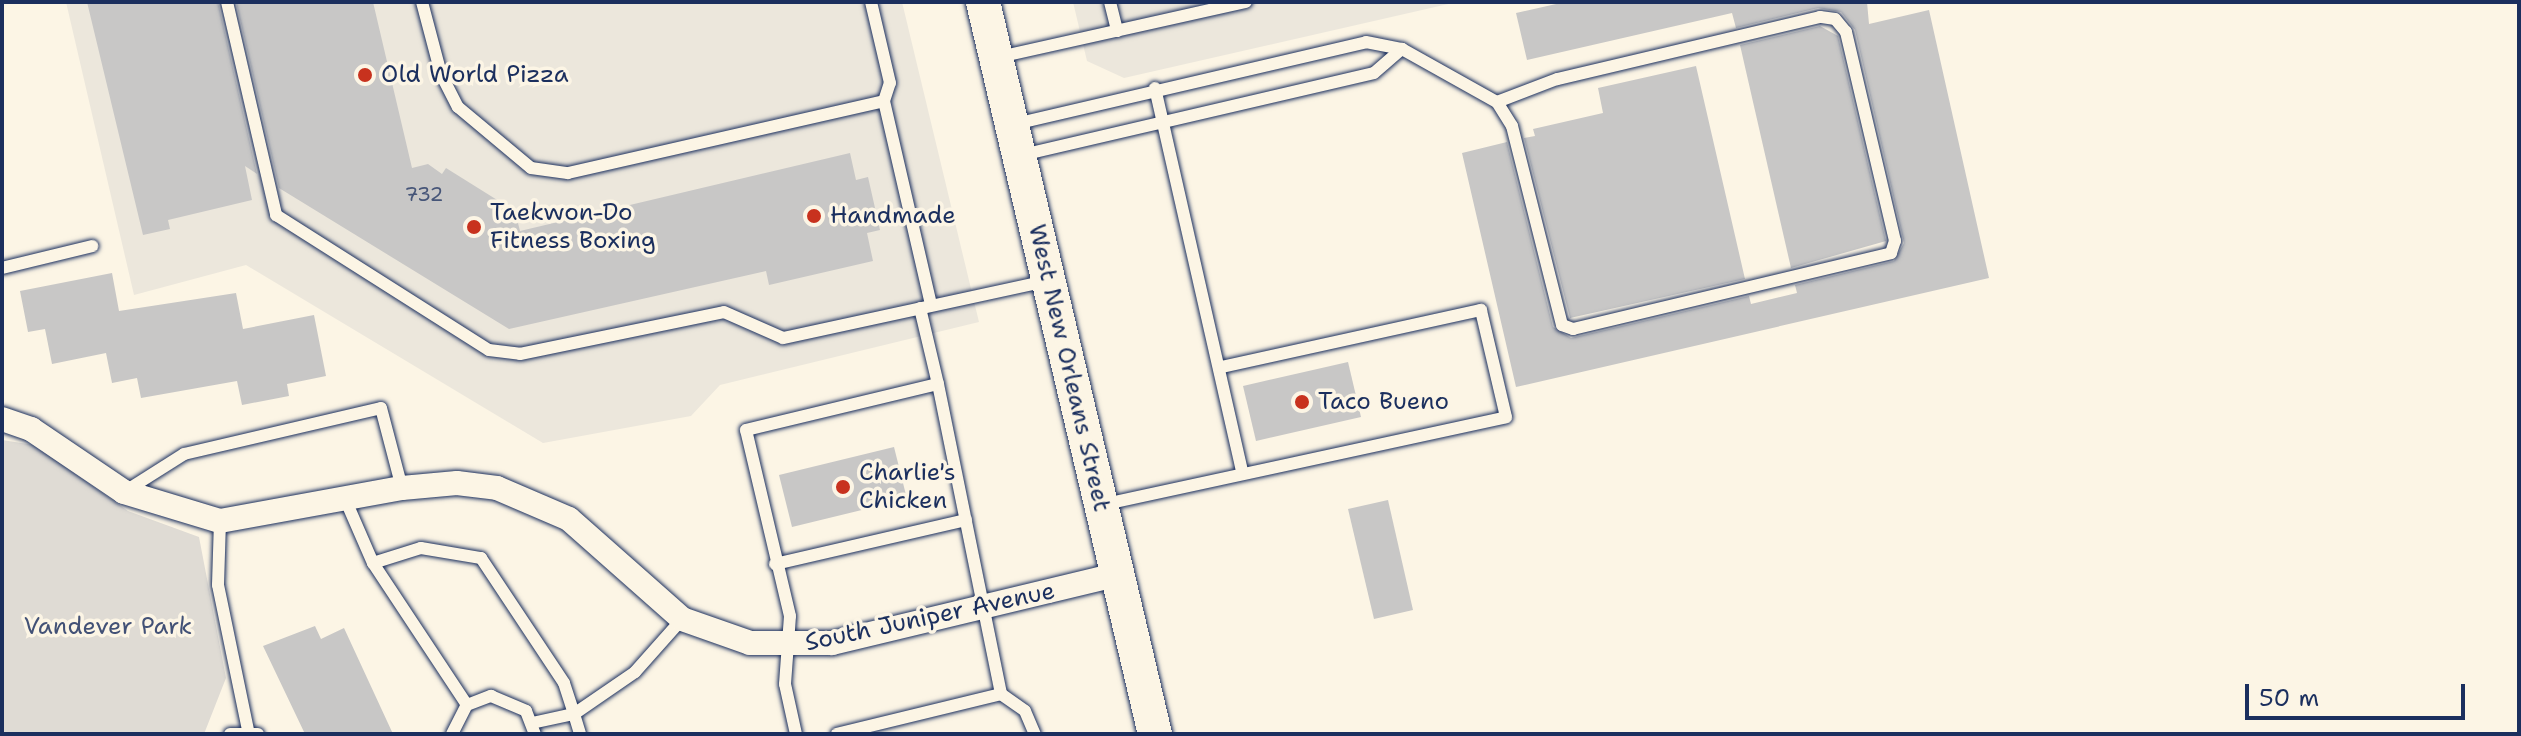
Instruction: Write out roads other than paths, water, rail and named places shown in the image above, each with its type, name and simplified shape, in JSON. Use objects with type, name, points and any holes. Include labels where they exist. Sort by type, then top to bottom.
[{"type":"main road","name":"West New Orleans Street","points":[[983,2],[1155,734]]},
{"type":"street","name":"South Juniper Avenue","points":[[2,419],[31,429],[124,492],[220,521],[346,501],[402,488],[457,483],[537,502],[569,519],[682,619],[750,643],[790,647],[984,608],[1119,574]]},
{"type":"lane","points":[[227,2],[276,215],[489,350],[520,354],[724,312],[783,338],[1049,280]]},
{"type":"lane","points":[[422,2],[441,74],[458,107],[531,168],[568,173],[884,101]]},
{"type":"lane","points":[[871,2],[890,83],[884,101],[1001,694],[1025,711],[1035,734]]},
{"type":"lane","points":[[1110,2],[1117,31]]},
{"type":"lane","points":[[996,57],[1246,2]]},
{"type":"lane","points":[[1015,140],[1155,88],[1366,42],[1402,49],[1497,102],[1512,126],[1562,325],[1573,329],[1891,253],[1895,241],[1846,32],[1835,19],[1820,17],[1557,79],[1497,102]]},
{"type":"lane","points":[[1015,140],[1163,122],[1374,73],[1402,49]]},
{"type":"lane","points":[[1155,88],[1221,367],[1242,471]]},
{"type":"lane","points":[[2,268],[92,246]]},
{"type":"lane","points":[[1102,505],[1242,471],[1506,417],[1481,310],[1221,367]]},
{"type":"lane","points":[[796,734],[785,684],[790,616],[775,564],[746,430],[938,384]]},
{"type":"lane","points":[[124,492],[184,454],[381,408],[402,488]]},
{"type":"lane","points":[[346,501],[373,563],[467,705]]},
{"type":"lane","points":[[775,564],[966,520]]},
{"type":"lane","points":[[220,521],[218,585],[253,732],[230,734]]},
{"type":"lane","points":[[373,563],[421,548],[481,558],[564,683],[580,734]]},
{"type":"lane","points":[[467,705],[504,697],[534,728],[574,714],[635,672],[682,619]]},
{"type":"lane","points":[[837,734],[1001,694]]},
{"type":"lane","points":[[452,734],[467,705]]},
{"type":"place","name":"Old World Pizza","points":[[365,75]]},
{"type":"place","name":"Handmade","points":[[814,216]]},
{"type":"place","name":"Taekwon-Do Fitness Boxing","points":[[474,227]]},
{"type":"place","name":"Taco Bueno","points":[[1302,402]]},
{"type":"place","name":"Charlie's Chicken","points":[[843,487]]},
{"type":"park label","name":"Vandever Park","points":[[108,627]]}]
